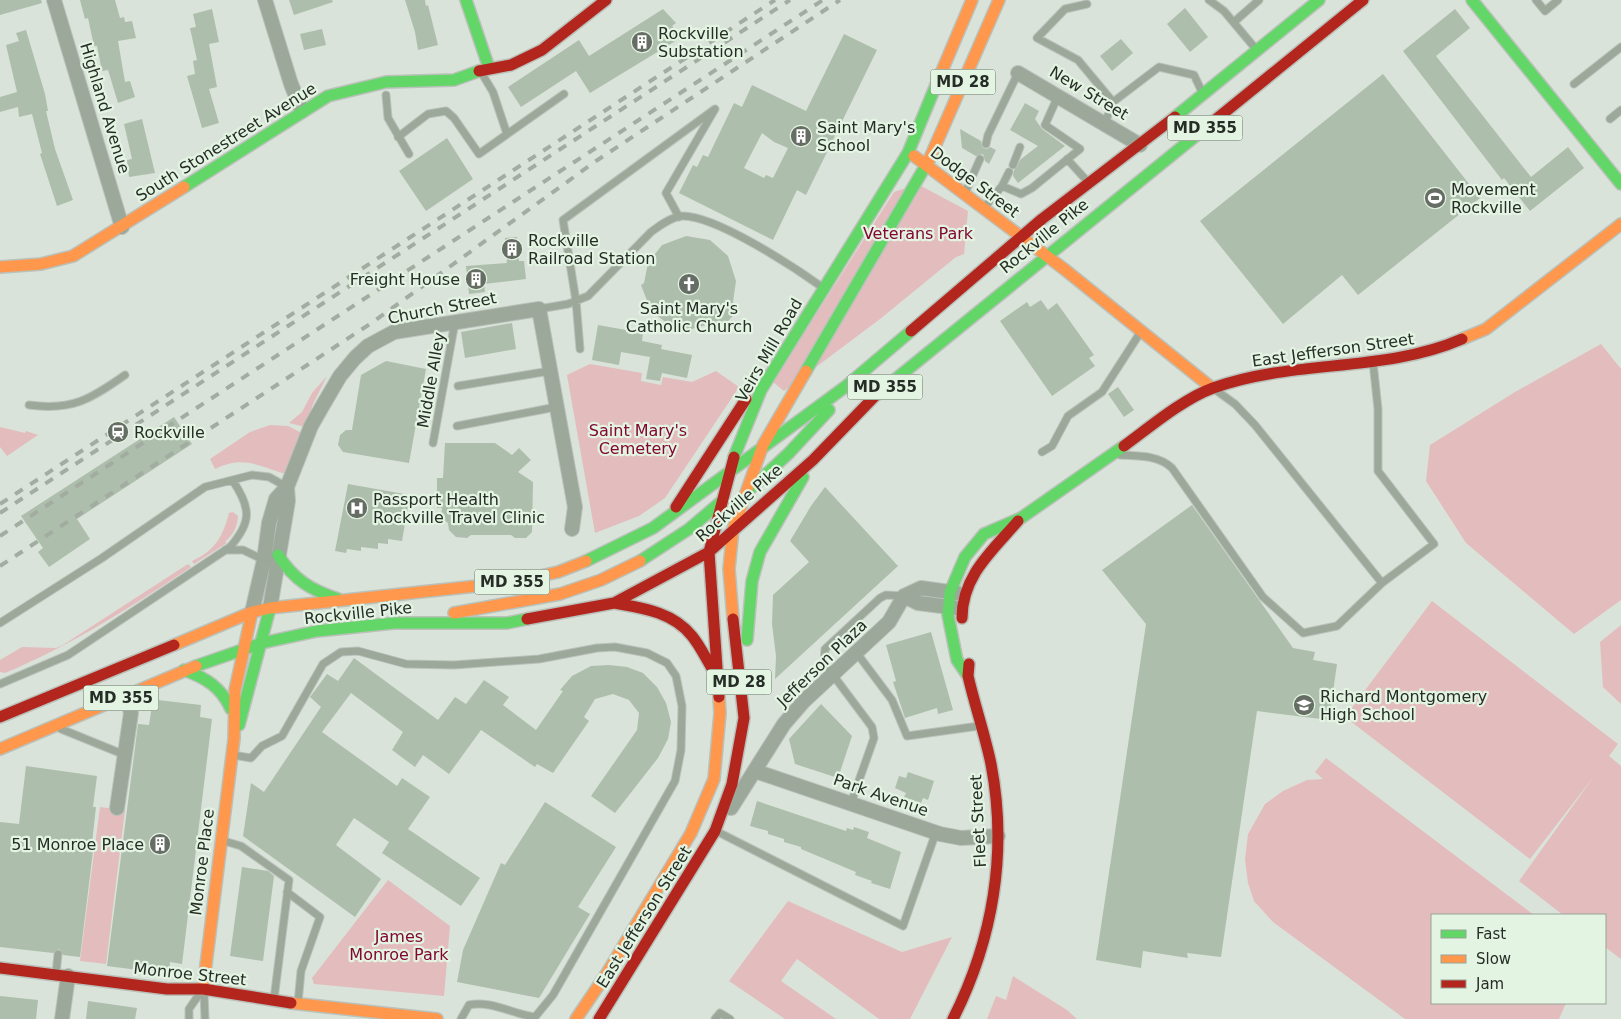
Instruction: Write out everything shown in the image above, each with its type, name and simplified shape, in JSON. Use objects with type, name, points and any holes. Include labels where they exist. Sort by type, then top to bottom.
[{"type":"main road","points":[[466,0],[485,70]]},
{"type":"main road","name":"South Stonestreet Avenue","points":[[0,267],[41,264],[73,256],[328,96],[358,87],[386,82],[454,80],[485,70],[510,65],[542,50],[606,0]]},
{"type":"main road","name":"Veirs Mill Road","points":[[691,833],[714,779],[720,713],[716,674],[710,552],[728,473],[741,436],[761,390],[908,153],[972,0]]},
{"type":"main road","name":"MD 28","points":[[715,831],[732,784],[744,718],[735,648],[730,569],[733,529],[763,445],[927,164],[999,0]]},
{"type":"main road","name":"Rockville Pike","points":[[0,749],[184,670],[243,648],[317,631],[394,623],[507,623],[614,603],[710,552],[733,529],[813,460],[879,392],[1363,0]]},
{"type":"main road","points":[[1472,0],[1621,184]]},
{"type":"main road","name":"Rockville Pike","points":[[0,717],[252,612],[270,608],[514,582],[558,572],[599,556],[667,520],[763,445],[845,387],[1022,237],[1203,94],[1311,2]]},
{"type":"main road","name":"Dodge Street","points":[[908,153],[927,164],[1022,237],[1212,388]]},
{"type":"main road","name":"East Jefferson Street","points":[[955,608],[965,557],[984,534],[1021,518],[1179,406],[1212,388],[1287,370],[1373,361],[1435,351],[1486,329],[1621,224]]},
{"type":"main road","points":[[667,520],[742,404],[793,337]]},
{"type":"main road","points":[[710,552],[746,494],[789,453],[828,410],[845,387]]},
{"type":"main road","points":[[394,623],[561,594],[588,584],[656,550],[693,528],[720,504],[763,445]]},
{"type":"main road","points":[[744,718],[748,614],[752,581],[766,540],[813,460]]},
{"type":"main road","name":"East Jefferson Street","points":[[957,593],[977,566],[999,545],[1021,518]]},
{"type":"main road","points":[[278,555],[294,579],[316,591],[344,600]]},
{"type":"main road","points":[[614,603],[648,609],[673,618],[693,637],[716,674]]},
{"type":"main road","name":"Church Street","points":[[262,643],[270,608]]},
{"type":"main road","points":[[955,608],[964,630]]},
{"type":"main road","name":"Fleet Street","points":[[955,608],[950,634],[957,660],[968,676]]},
{"type":"main road","name":"Monroe Place","points":[[203,989],[234,738],[231,709],[252,612]]},
{"type":"main road","name":"Monroe Place","points":[[234,738],[245,709],[262,643]]},
{"type":"main road","name":"Fleet Street","points":[[953,1019],[978,964],[998,879],[998,836],[991,766],[968,676],[970,656]]},
{"type":"main road","points":[[184,670],[215,683],[227,698],[231,709]]},
{"type":"main road","name":"East Jefferson Street","points":[[599,1019],[715,831]]},
{"type":"main road","name":"East Jefferson Street","points":[[576,1019],[606,974],[691,833]]},
{"type":"main road","name":"Monroe Street","points":[[0,969],[167,989],[203,989],[372,1015],[432,1019]]},
{"type":"street","name":"Highland Avenue","points":[[54,0],[122,227]]},
{"type":"street","points":[[265,0],[291,84],[302,111]]},
{"type":"street","name":"New Street","points":[[1018,73],[1059,95],[1140,145]]},
{"type":"street","points":[[538,309],[575,507],[572,529]]},
{"type":"street","name":"Church Street","points":[[252,612],[264,560],[269,523],[276,499],[286,487],[311,426],[340,376],[355,358],[368,346],[394,332],[538,309]]},
{"type":"street","name":"Church Street","points":[[270,608],[288,501],[286,487]]},
{"type":"street","points":[[904,596],[921,588],[957,593]]},
{"type":"street","points":[[904,596],[918,603],[955,608]]},
{"type":"street","name":"Jefferson Plaza","points":[[715,831],[784,724],[833,674],[889,622],[904,596]]},
{"type":"street","points":[[117,808],[131,712],[126,696]]},
{"type":"street","name":"Park Avenue","points":[[755,770],[936,832],[961,838],[998,836]]},
{"type":"street","points":[[62,976],[62,1019]]},
{"type":"lane","points":[[1209,0],[1234,22],[1256,50]]},
{"type":"lane","points":[[1234,22],[1259,0]]},
{"type":"lane","points":[[1536,0],[1544,11],[1558,0]]},
{"type":"lane","points":[[1087,4],[1065,9],[1037,38],[1078,60],[1113,102]]},
{"type":"lane","points":[[1574,84],[1621,47]]},
{"type":"lane","points":[[1104,123],[1113,102],[1159,67],[1194,75],[1203,94]]},
{"type":"lane","points":[[485,70],[507,134]]},
{"type":"lane","points":[[986,144],[988,135],[1018,73]]},
{"type":"lane","points":[[398,137],[428,114],[446,111],[454,118],[479,154],[564,94]]},
{"type":"lane","points":[[386,95],[388,118],[409,154]]},
{"type":"lane","points":[[1002,186],[1021,194],[1032,188],[1080,149],[1045,125],[1059,95]]},
{"type":"lane","points":[[580,349],[576,301],[562,220],[715,109],[666,193],[679,217]]},
{"type":"lane","points":[[1610,119],[1621,110]]},
{"type":"lane","points":[[984,208],[1002,186],[1020,147]]},
{"type":"lane","points":[[965,193],[980,159]]},
{"type":"lane","points":[[1067,159],[1090,184]]},
{"type":"lane","points":[[538,309],[576,301],[588,296],[651,232],[679,217],[705,221],[728,230],[796,269],[824,289]]},
{"type":"lane","name":"Middle Alley","points":[[433,443],[455,322]]},
{"type":"lane","points":[[1042,452],[1052,446],[1068,416],[1102,392],[1142,331]]},
{"type":"lane","points":[[1112,454],[1154,458],[1165,462],[1172,468],[1263,597],[1303,633],[1337,626],[1382,583],[1434,544],[1378,470],[1378,409],[1373,361]]},
{"type":"lane","points":[[458,386],[550,371]]},
{"type":"lane","points":[[29,405],[53,407],[80,403],[94,397],[125,375]]},
{"type":"lane","points":[[1212,388],[1235,404],[1255,425],[1318,500],[1382,583]]},
{"type":"lane","points":[[457,426],[556,407]]},
{"type":"lane","points":[[0,623],[102,558],[204,487],[233,482],[243,477],[260,476],[286,487]]},
{"type":"lane","points":[[0,684],[68,655],[224,550],[238,538],[246,519],[247,507],[233,482]]},
{"type":"lane","points":[[224,550],[243,550],[264,560]]},
{"type":"lane","points":[[850,803],[874,738],[872,727],[824,663],[825,649],[880,598],[886,594],[904,596]]},
{"type":"lane","points":[[232,755],[251,758],[262,746],[282,736],[324,664],[341,652],[358,651],[406,664],[454,664],[539,659],[597,648],[615,647],[647,653],[667,663],[676,676],[682,706],[681,750],[675,781],[553,995],[535,1017],[518,1017],[481,1002],[469,1004],[461,1019]]},
{"type":"lane","points":[[856,652],[892,700],[907,736],[980,726]]},
{"type":"lane","points":[[56,726],[125,755]]},
{"type":"lane","points":[[715,831],[903,926],[936,832]]},
{"type":"lane","points":[[221,840],[241,846],[289,880],[273,1000]]},
{"type":"lane","points":[[287,892],[320,917],[301,971],[298,1003]]},
{"type":"lane","points":[[58,954],[62,976]]},
{"type":"lane","points":[[189,1019],[189,1009],[203,989]]},
{"type":"lane","points":[[203,989],[205,1019]]},
{"type":"lane","points":[[715,1019],[720,1013],[730,1019]]},
{"type":"green space","name":"Veterans Park","points":[[921,183],[921,186],[968,211],[964,254],[956,257],[880,319],[784,391],[773,382],[894,192]]},
{"type":"green space","points":[[1601,344],[1621,369],[1621,600],[1574,634],[1466,543],[1426,481],[1430,445],[1515,392]]},
{"type":"green space","name":"Saint Mary's Cemetery","points":[[590,364],[642,373],[641,381],[661,385],[663,377],[692,382],[716,371],[739,387],[665,498],[639,516],[595,533],[567,375]]},
{"type":"green space","points":[[327,376],[313,404],[305,427],[289,423],[302,412],[312,393]]},
{"type":"green space","points":[[270,425],[288,426],[300,432],[301,436],[286,474],[243,462],[215,469],[210,459],[250,432]]},
{"type":"green space","points":[[0,427],[38,435],[7,456],[0,447]]},
{"type":"green space","points":[[233,512],[238,516],[238,520],[233,533],[225,542],[227,543],[194,564],[192,561],[207,553],[217,542],[229,513]]},
{"type":"green space","points":[[188,564],[191,567],[77,638],[30,662],[5,673],[0,672],[0,660],[22,647],[56,648],[63,645]]},
{"type":"green space","points":[[1432,601],[1618,744],[1609,756],[1621,766],[1621,959],[1606,948],[1606,914],[1562,914],[1519,881],[1595,775],[1530,859],[1345,717]]},
{"type":"green space","points":[[1621,625],[1621,704],[1603,687],[1600,642]]},
{"type":"green space","points":[[1326,758],[1533,914],[1431,914],[1431,1004],[1566,1004],[1559,1019],[1405,1019],[1273,922],[1254,901],[1248,883],[1245,859],[1248,834],[1265,804],[1283,791],[1307,780],[1323,779],[1315,772]]},
{"type":"green space","points":[[100,807],[125,810],[106,964],[80,961]]},
{"type":"green space","name":"James Monroe Park","points":[[388,880],[450,926],[444,996],[314,984],[312,978]]},
{"type":"green space","points":[[788,901],[902,952],[952,937],[910,1019],[879,1019],[797,959],[781,981],[836,1019],[785,1019],[729,981]]},
{"type":"green space","points":[[1013,976],[1067,1010],[1077,1019],[987,1019],[996,996],[1006,1000]]},
{"type":"building","points":[[0,0],[41,0],[42,3],[0,15]]},
{"type":"building","points":[[80,0],[115,0],[120,18],[124,17],[125,22],[132,21],[136,38],[118,41],[125,82],[130,81],[135,97],[118,103],[108,70],[102,71],[97,46],[94,46],[88,18],[85,19]]},
{"type":"building","points":[[289,0],[332,0],[333,2],[294,15]]},
{"type":"building","points":[[405,0],[425,0],[438,45],[418,50],[415,32]]},
{"type":"building","points":[[1185,8],[1208,37],[1190,52],[1167,24]]},
{"type":"building","points":[[212,9],[219,42],[209,44],[217,87],[209,89],[219,123],[202,128],[187,76],[195,74],[193,61],[197,60],[190,28],[196,27],[193,14]]},
{"type":"building","points":[[663,9],[676,23],[672,26],[682,37],[590,93],[576,71],[521,107],[508,87],[579,40],[589,56]]},
{"type":"building","points":[[1455,9],[1470,28],[1436,56],[1531,177],[1568,147],[1584,168],[1530,211],[1504,178],[1502,180],[1403,51]]},
{"type":"building","points":[[322,29],[326,45],[304,50],[300,34]]},
{"type":"building","points":[[26,30],[45,94],[48,111],[46,111],[55,149],[73,200],[57,206],[40,154],[42,153],[32,114],[19,117],[18,107],[0,112],[0,97],[17,92],[6,45],[19,41],[16,33]]},
{"type":"building","name":"Saint Mary's School","points":[[844,34],[877,50],[806,195],[797,190],[773,240],[679,193],[693,165],[697,167],[703,155],[708,157],[734,103],[742,107],[752,85],[806,111]],"holes":[[[762,133],[774,142],[788,148],[773,178],[766,175],[764,178],[744,168]]]},
{"type":"building","points":[[1121,39],[1133,53],[1112,71],[1100,56]]},
{"type":"building","points":[[1383,74],[1480,198],[1358,295],[1342,275],[1283,324],[1200,221]]},
{"type":"building","points":[[1025,103],[1039,111],[1035,119],[1042,129],[1065,146],[1018,183],[1013,176],[1014,170],[1021,159],[1038,146],[1010,130]]},
{"type":"building","points":[[142,119],[155,173],[129,177],[127,160],[132,159],[124,124]]},
{"type":"building","points":[[960,129],[981,141],[983,148],[987,149],[990,147],[996,150],[989,164],[985,161],[983,154],[976,156],[962,148]]},
{"type":"building","points":[[447,138],[473,179],[426,211],[399,171]]},
{"type":"building","name":"Saint Mary's Catholic Church","points":[[686,236],[710,240],[728,256],[736,281],[733,302],[739,309],[722,328],[712,323],[692,329],[692,333],[676,330],[651,311],[641,285],[644,283],[648,263],[662,245]]},
{"type":"building","name":"Rockville Railroad Station","points":[[517,237],[519,261],[524,261],[526,279],[484,284],[485,292],[469,294],[466,266],[507,263],[505,238]]},
{"type":"building","points":[[1041,300],[1048,310],[1057,303],[1094,355],[1089,358],[1095,366],[1052,396],[1000,321],[1027,302],[1030,307]]},
{"type":"building","points":[[512,323],[516,349],[465,358],[461,332]]},
{"type":"building","points":[[598,325],[643,333],[642,341],[662,345],[661,349],[692,355],[687,378],[662,373],[660,381],[646,379],[650,357],[621,352],[619,365],[592,360]]},
{"type":"building","points":[[386,361],[426,369],[409,463],[343,452],[338,445],[340,435],[346,430],[352,430],[361,375]]},
{"type":"building","points":[[1118,387],[1134,410],[1124,417],[1108,394]]},
{"type":"building","points":[[174,417],[192,444],[77,519],[90,539],[49,567],[38,552],[43,548],[21,516]]},
{"type":"building","points":[[445,443],[495,443],[512,455],[519,448],[531,460],[518,472],[533,482],[532,532],[526,538],[515,538],[511,535],[456,537],[449,530],[448,523],[441,517],[442,508],[437,508],[437,478],[443,478]]},
{"type":"building","points":[[348,484],[410,495],[402,541],[388,539],[388,544],[378,543],[378,549],[361,547],[361,551],[347,549],[346,553],[335,551]]},
{"type":"building","points":[[825,487],[898,566],[775,679],[776,656],[772,624],[773,595],[809,562],[790,541]]},
{"type":"building","points":[[1192,505],[1293,648],[1315,652],[1313,660],[1337,664],[1329,720],[1257,711],[1221,957],[1187,953],[1188,958],[1143,951],[1141,968],[1096,960],[1146,624],[1102,570]]},
{"type":"building","points":[[931,632],[953,710],[938,714],[937,708],[905,718],[893,682],[896,681],[886,645]]},
{"type":"building","points":[[354,658],[438,720],[455,697],[466,704],[484,680],[509,697],[503,705],[536,730],[563,691],[560,690],[572,676],[591,666],[627,667],[643,673],[657,687],[666,703],[671,722],[668,739],[658,758],[615,813],[591,796],[637,730],[639,713],[629,700],[613,694],[595,699],[584,717],[589,721],[553,773],[537,764],[535,767],[481,730],[449,774],[423,755],[415,767],[392,750],[403,732],[351,693],[322,732],[397,786],[402,778],[430,797],[408,829],[480,878],[461,906],[382,853],[389,842],[354,818],[336,845],[381,879],[355,917],[243,836],[251,783],[264,792],[321,707],[310,697],[327,674],[338,681]]},
{"type":"building","name":"51 Monroe Place","points":[[158,700],[201,705],[200,717],[212,719],[182,964],[170,962],[169,974],[107,966],[138,724],[149,725],[152,705]]},
{"type":"building","points":[[821,704],[852,736],[838,778],[795,764],[789,739]]},
{"type":"building","points":[[26,766],[97,776],[93,807],[96,807],[92,843],[94,843],[80,957],[63,955],[59,949],[53,953],[0,947],[0,822],[19,824]]},
{"type":"building","points":[[908,772],[934,781],[928,800],[923,798],[921,803],[904,797],[906,793],[895,788],[899,776],[906,778]]},
{"type":"building","points":[[757,801],[846,831],[847,828],[853,830],[854,827],[869,832],[867,838],[901,852],[890,889],[871,883],[872,881],[855,875],[856,872],[801,849],[801,847],[784,842],[784,839],[768,834],[768,831],[750,826]]},
{"type":"building","points":[[545,802],[616,847],[578,907],[590,914],[539,998],[457,982],[463,950],[501,863],[505,865]]},
{"type":"building","points":[[242,867],[268,871],[274,876],[263,961],[230,956]]},
{"type":"building","points":[[0,996],[38,1000],[36,1019],[0,1019]]},
{"type":"building","points":[[88,1001],[137,1008],[135,1019],[86,1019]]},
{"type":"railway","points":[[0,504],[775,0]]},
{"type":"railway","points":[[0,513],[790,0]]},
{"type":"railway","points":[[0,536],[823,0]]},
{"type":"railway","points":[[0,566],[373,322],[596,161],[840,0]]},
{"type":"traffic: fast","points":[[466,0],[489,68]]},
{"type":"traffic: fast","points":[[1175,117],[1319,0]]},
{"type":"traffic: fast","points":[[1472,0],[1621,184]]},
{"type":"traffic: fast","points":[[184,187],[328,96],[386,82],[454,80],[479,71]]},
{"type":"traffic: fast","points":[[734,457],[761,390],[908,153],[936,85]]},
{"type":"traffic: fast","points":[[876,395],[1209,125]]},
{"type":"traffic: fast","points":[[806,371],[929,160]]},
{"type":"traffic: fast","points":[[586,561],[653,528],[845,387],[911,331]]},
{"type":"traffic: fast","points":[[749,490],[789,453],[829,410]]},
{"type":"traffic: fast","points":[[968,676],[957,660],[948,615],[950,592],[965,557],[984,534],[1021,518],[1124,446]]},
{"type":"traffic: fast","points":[[747,640],[752,581],[760,552],[803,477]]},
{"type":"traffic: fast","points":[[640,561],[689,529],[722,501]]},
{"type":"traffic: fast","points":[[278,555],[297,578],[311,588],[338,599]]},
{"type":"traffic: fast","points":[[239,725],[270,608]]},
{"type":"traffic: fast","points":[[196,666],[262,643],[317,631],[394,623],[507,623],[527,619]]},
{"type":"traffic: fast","points":[[184,670],[212,684],[223,695],[231,709]]},
{"type":"traffic: slow","points":[[936,85],[972,0]]},
{"type":"traffic: slow","points":[[929,160],[999,0]]},
{"type":"traffic: slow","points":[[914,156],[1064,269],[1212,388]]},
{"type":"traffic: slow","points":[[0,267],[41,264],[73,256],[184,187]]},
{"type":"traffic: slow","points":[[1462,339],[1486,329],[1621,224]]},
{"type":"traffic: slow","points":[[733,619],[729,569],[733,529],[763,445],[806,371]]},
{"type":"traffic: slow","points":[[174,645],[252,612],[270,608],[514,582],[558,572],[586,561]]},
{"type":"traffic: slow","points":[[454,613],[560,594],[601,580],[640,561]]},
{"type":"traffic: slow","points":[[203,989],[234,739],[235,690],[252,612]]},
{"type":"traffic: slow","points":[[0,749],[196,666]]},
{"type":"traffic: slow","points":[[576,1019],[607,973],[691,833],[714,779],[720,713],[719,697]]},
{"type":"traffic: slow","points":[[291,1003],[437,1019]]},
{"type":"traffic: jam","points":[[479,71],[511,65],[542,50],[606,0]]},
{"type":"traffic: jam","points":[[1209,125],[1363,0]]},
{"type":"traffic: jam","points":[[911,331],[1042,219],[1175,117]]},
{"type":"traffic: jam","points":[[1124,446],[1179,406],[1213,388],[1243,379],[1275,373],[1401,357],[1432,350],[1462,339]]},
{"type":"traffic: jam","points":[[527,619],[614,603],[709,552],[813,460],[876,395]]},
{"type":"traffic: jam","points":[[676,507],[746,399]]},
{"type":"traffic: jam","points":[[719,697],[709,552],[734,457]]},
{"type":"traffic: jam","points":[[962,618],[963,603],[973,577],[980,565],[1018,521]]},
{"type":"traffic: jam","points":[[614,603],[657,612],[676,621],[695,640],[715,673]]},
{"type":"traffic: jam","points":[[599,1019],[715,831],[732,784],[744,718],[733,619]]},
{"type":"traffic: jam","points":[[0,717],[174,645]]},
{"type":"traffic: jam","points":[[953,1019],[967,989],[987,927],[997,863],[996,797],[989,753],[968,676],[969,664]]},
{"type":"traffic: jam","points":[[0,968],[167,989],[203,989],[291,1003]]},
{"type":"place","name":"Rockville Substation","points":[[642,42]]},
{"type":"place","name":"Saint Mary's School","points":[[801,136]]},
{"type":"place","name":"Movement Rockville","points":[[1435,198]]},
{"type":"place","name":"Rockville Railroad Station","points":[[512,249]]},
{"type":"place","name":"Freight House","points":[[476,279]]},
{"type":"place","name":"Saint Mary's Catholic Church","points":[[689,284]]},
{"type":"place","name":"Rockville","points":[[118,432]]},
{"type":"place","name":"Passport Health Rockville Travel Clinic","points":[[357,508]]},
{"type":"place","name":"Richard Montgomery High School","points":[[1304,705]]},
{"type":"place","name":"51 Monroe Place","points":[[160,844]]}]
